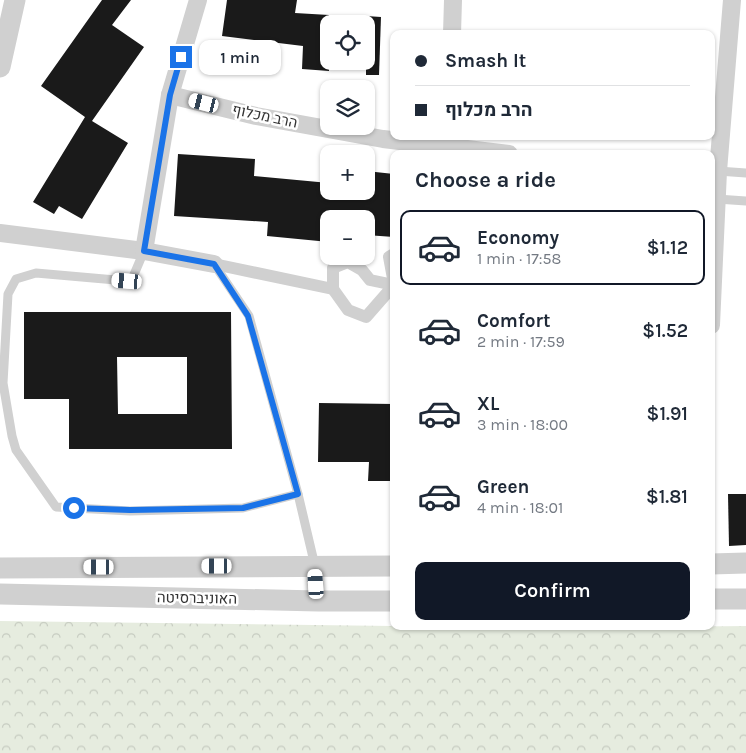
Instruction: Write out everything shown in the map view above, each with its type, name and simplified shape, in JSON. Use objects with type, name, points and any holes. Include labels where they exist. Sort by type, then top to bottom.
[{"type":"street","points":[[0,67],[15,0]]},
{"type":"street","points":[[144,251],[170,95],[198,0]]},
{"type":"street","points":[[452,30],[453,0]]},
{"type":"street","points":[[715,241],[718,171],[732,0]]},
{"type":"street","name":"הרב מכלוף","points":[[170,95],[256,116],[390,139]]},
{"type":"street","name":"הרב מכלוף","points":[[401,140],[481,150]]},
{"type":"street","points":[[0,233],[144,251],[333,289]]},
{"type":"street","points":[[390,284],[370,280],[362,270],[348,262],[333,268],[333,289],[348,310],[366,317],[390,290]]},
{"type":"street","points":[[715,564],[746,563]]},
{"type":"street","name":"האוניברסיטה","points":[[0,568],[390,566]]},
{"type":"street","name":"האוניברסיטה","points":[[0,594],[390,601]]},
{"type":"street","points":[[715,599],[746,599]]},
{"type":"lane","points":[[718,171],[746,173]]},
{"type":"lane","points":[[717,199],[746,201]]},
{"type":"lane","points":[[144,251],[133,277],[127,281],[36,273],[16,279],[8,294],[4,383],[16,450],[56,507],[130,510],[243,508],[298,494]]},
{"type":"lane","points":[[214,264],[248,316],[298,494],[315,566],[318,601]]},
{"type":"green space","points":[[0,621],[390,626],[390,630],[715,630],[715,626],[746,626],[746,753],[0,753]]},
{"type":"building","points":[[102,0],[131,0],[112,25],[144,47],[92,121],[128,143],[82,219],[59,206],[54,214],[33,202],[85,117],[41,86]]},
{"type":"building","points":[[227,0],[297,0],[295,13],[329,15],[320,15],[320,70],[329,71],[302,69],[303,46],[222,36]]},
{"type":"building","points":[[375,17],[381,17],[379,75],[366,75],[366,70],[375,70]]},
{"type":"building","points":[[178,154],[255,159],[254,176],[320,182],[320,200],[375,200],[375,172],[390,174],[390,237],[375,236],[375,210],[320,210],[320,241],[267,236],[268,222],[174,216]]},
{"type":"building","points":[[24,312],[231,312],[232,449],[69,449],[69,399],[24,399]],"holes":[[[117,357],[187,357],[187,414],[118,414]]]},
{"type":"building","points":[[319,403],[390,404],[390,481],[368,481],[369,462],[318,462]]},
{"type":"building","points":[[728,494],[746,494],[746,545],[729,546]]},
{"type":"route","points":[[74,508],[130,510],[243,508],[298,494],[248,316],[214,264],[144,251],[170,95],[181,57]]}]
